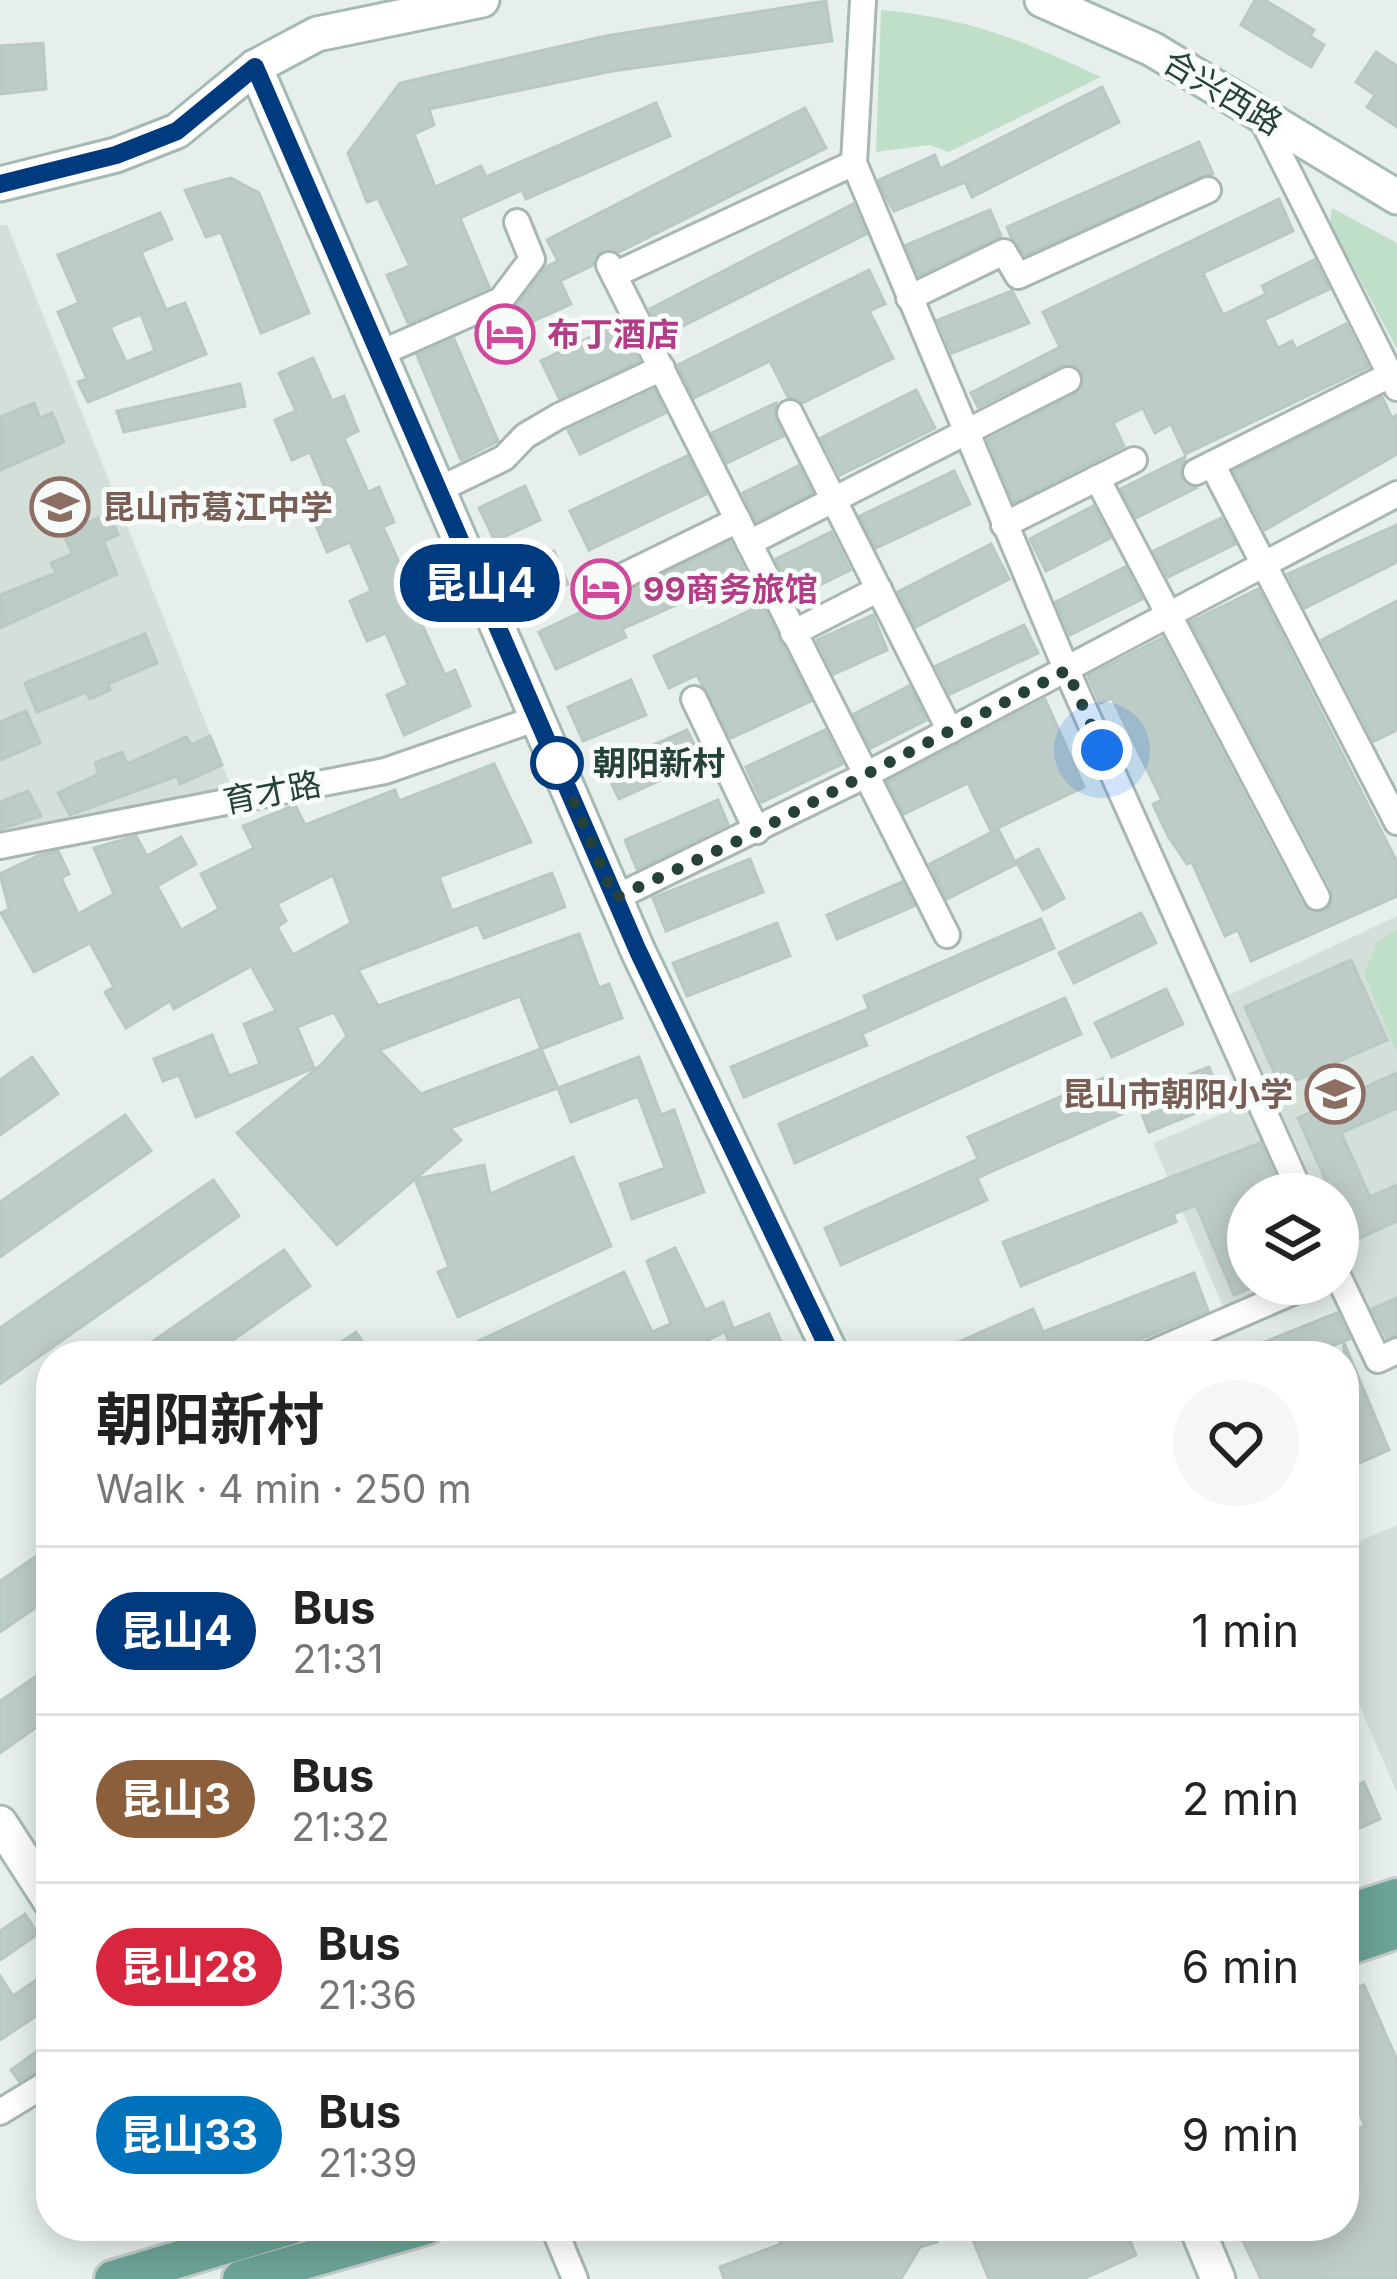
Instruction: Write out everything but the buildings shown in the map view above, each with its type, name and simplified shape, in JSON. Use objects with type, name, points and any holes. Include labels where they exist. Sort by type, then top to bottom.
[{"type":"main road","points":[[1359,1909],[1397,1897]]},
{"type":"main road","points":[[1359,1943],[1397,1930]]},
{"type":"main road","points":[[113,2279],[217,2241]]},
{"type":"main road","points":[[239,2279],[373,2241]]},
{"type":"street","points":[[0,184],[163,138],[199,117],[255,67],[291,46],[342,26],[482,0]]},
{"type":"street","points":[[863,0],[854,164],[964,433],[1292,1173]]},
{"type":"street","name":"合兴西路","points":[[1042,0],[1152,49],[1397,197]]},
{"type":"street","points":[[255,67],[615,898],[825,1341]]},
{"type":"street","points":[[1259,113],[1394,382],[1204,468],[1262,566],[1397,822]]},
{"type":"street","points":[[854,164],[612,270],[947,935]]},
{"type":"street","points":[[909,298],[1004,252],[1018,276],[1208,190]]},
{"type":"street","points":[[381,353],[501,300],[532,260],[517,222]]},
{"type":"street","points":[[440,489],[504,458],[525,436],[559,416],[662,368]]},
{"type":"street","points":[[611,581],[834,500],[1068,380]]},
{"type":"street","points":[[790,413],[950,731]]},
{"type":"street","points":[[1004,525],[1135,460]]},
{"type":"street","points":[[1097,478],[1317,897]]},
{"type":"street","points":[[615,898],[864,776],[1397,494]]},
{"type":"street","points":[[794,633],[879,589]]},
{"type":"street","points":[[694,699],[757,831]]},
{"type":"street","name":"育才路","points":[[0,846],[385,771],[538,718]]},
{"type":"street","points":[[1180,1341],[1263,1305]]},
{"type":"street","points":[[1356,1305],[1387,1355]]},
{"type":"street","points":[[0,1823],[36,1879]]},
{"type":"street","points":[[0,2112],[36,2090]]},
{"type":"street","points":[[236,2241],[239,2279]]},
{"type":"street","points":[[559,2241],[575,2279]]},
{"type":"street","points":[[1202,2241],[1218,2279]]},
{"type":"shaded area","name":"昆山市葛江中学","points":[[0,225],[7,225],[232,789],[0,838]]},
{"type":"shaded area","name":"昆山市朝阳小学","points":[[1397,916],[1397,1341],[1386,1346],[1359,1286],[1359,1173],[1309,1173],[1229,995]]},
{"type":"shaded area","points":[[1252,1101],[1283,1173],[1227,1173],[1227,1305],[1239,1305],[1225,1311],[1153,1143]]},
{"type":"shaded area","points":[[1397,1525],[1397,1793],[1359,1704],[1359,1541]]},
{"type":"green space","points":[[881,10],[994,33],[1101,77],[949,152],[929,145],[876,152]]},
{"type":"green space","points":[[1332,208],[1397,243],[1397,349],[1330,223]]},
{"type":"green space","points":[[1397,930],[1397,1053],[1364,974],[1377,942]]},
{"type":"bus line","name":"昆山4","points":[[0,184],[116,155],[177,131],[255,67],[638,951],[825,1341]]},
{"type":"place","name":"布丁酒店","points":[[505,334]]},
{"type":"place","name":"昆山市葛江中学","points":[[60,507]]},
{"type":"place","name":"99商务旅馆","points":[[601,589]]},
{"type":"place","name":"朝阳新村","points":[[557,763]]},
{"type":"place","name":"昆山市朝阳小学","points":[[1335,1094]]},
{"type":"route","points":[[557,763],[615,898],[742,839],[1067,670],[1102,750]]}]
